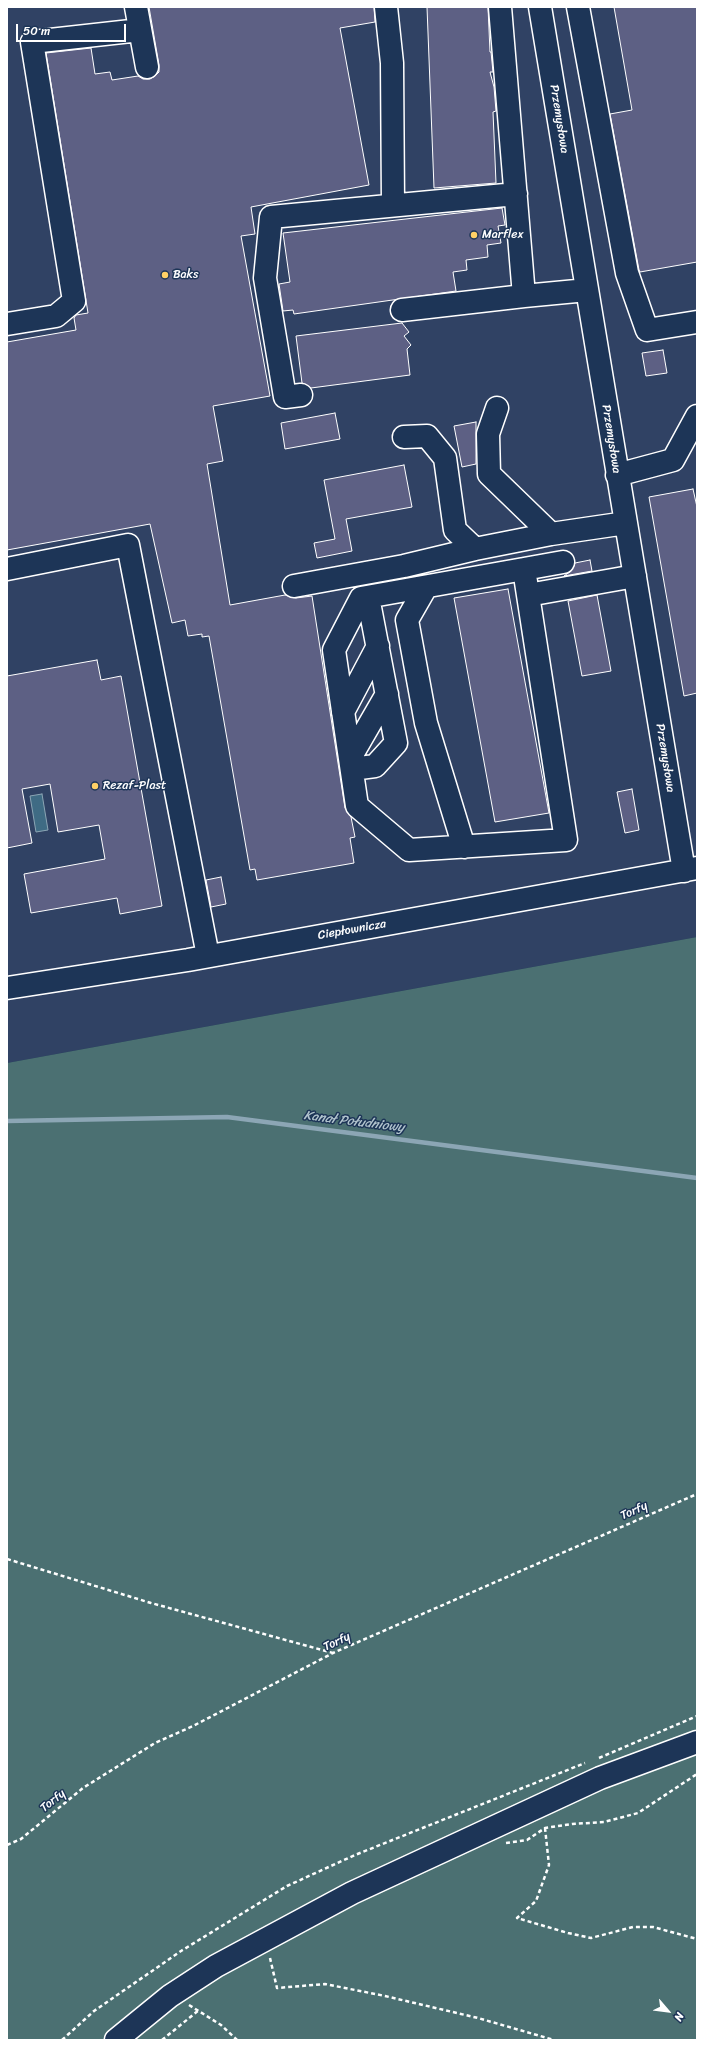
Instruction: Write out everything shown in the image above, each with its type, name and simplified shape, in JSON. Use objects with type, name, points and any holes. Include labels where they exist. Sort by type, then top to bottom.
[{"type":"street","points":[[136,7],[147,67]]},
{"type":"street","points":[[386,7],[392,63],[393,205]]},
{"type":"street","points":[[500,7],[524,296]]},
{"type":"street","name":"Przemysłowa","points":[[540,7],[617,475],[690,869]]},
{"type":"street","points":[[578,7],[627,273],[647,330],[697,322]]},
{"type":"street","points":[[7,324],[56,316],[74,301],[32,42],[140,30]]},
{"type":"street","points":[[301,395],[286,397],[284,390],[266,278],[270,217],[516,194]]},
{"type":"street","points":[[402,310],[587,290]]},
{"type":"street","points":[[497,408],[488,434],[489,474],[551,534]]},
{"type":"street","points":[[617,475],[673,460],[697,416]]},
{"type":"street","points":[[404,437],[427,436],[445,458],[455,530],[475,549]]},
{"type":"street","points":[[294,586],[404,566],[475,549],[551,534],[626,523]]},
{"type":"street","points":[[7,569],[128,544],[208,956]]},
{"type":"street","points":[[524,569],[566,840],[409,850],[357,806],[334,650],[361,598],[426,587],[524,569],[564,562]]},
{"type":"street","points":[[528,595],[635,576]]},
{"type":"street","points":[[426,587],[407,620],[426,723],[464,847]]},
{"type":"street","points":[[351,764],[375,766],[396,743],[368,597]]},
{"type":"street","points":[[344,712],[378,646]]},
{"type":"street","points":[[351,764],[386,694]]},
{"type":"street","name":"Ciepłownicza","points":[[7,988],[208,956],[690,869]]},
{"type":"street","points":[[116,2040],[170,1996],[216,1966],[352,1893],[600,1778],[697,1742]]},
{"type":"path","name":"Torfy","points":[[7,1845],[21,1839],[83,1788],[155,1743],[193,1726],[333,1653],[697,1494]]},
{"type":"path","points":[[7,1559],[151,1603],[333,1653]]},
{"type":"path","points":[[595,1759],[697,1716]]},
{"type":"path","points":[[62,2040],[94,2011],[181,1951],[288,1886],[355,1855],[588,1762]]},
{"type":"path","points":[[499,1844],[527,1840],[545,1828],[572,1824],[604,1822],[638,1813],[697,1774]]},
{"type":"path","points":[[545,1828],[549,1865],[536,1901],[517,1918],[590,1938],[633,1927],[654,1927],[697,1939]]},
{"type":"path","points":[[266,1940],[277,1988],[325,1984],[385,1996],[470,2016],[554,2040]]},
{"type":"path","points":[[170,1996],[199,2010],[221,2025],[237,2040]]},
{"type":"path","points":[[162,2040],[199,2010]]},
{"type":"shaded area","points":[[7,7],[697,7],[697,937],[7,1063]]},
{"type":"shaded area","points":[[42,794],[48,830],[36,832],[30,796]]},
{"type":"green space","points":[[697,937],[697,2040],[7,2040],[7,1063]]},
{"type":"building","points":[[149,7],[374,7],[375,22],[340,28],[369,185],[251,207],[255,234],[241,236],[270,396],[213,406],[223,461],[207,464],[230,605],[285,595],[296,598],[312,596],[345,808],[351,817],[355,837],[350,838],[354,863],[257,880],[255,869],[250,870],[209,636],[202,637],[202,634],[188,636],[185,620],[172,623],[150,524],[7,550],[7,342],[76,330],[74,318],[76,315],[88,313],[46,53],[91,48],[95,74],[110,72],[112,80],[138,76],[143,79],[150,79],[159,72],[159,65]]},
{"type":"building","points":[[427,7],[488,7],[490,52],[493,72],[490,72],[494,87],[496,111],[493,112],[496,183],[434,188]]},
{"type":"building","points":[[614,7],[697,7],[697,262],[640,272],[639,270],[610,114],[632,110]]},
{"type":"building","points":[[502,208],[505,225],[498,226],[501,243],[487,245],[488,257],[466,260],[467,270],[453,272],[456,291],[294,314],[293,310],[283,311],[279,284],[290,282],[283,233]]},
{"type":"building","points":[[402,323],[409,332],[404,336],[411,345],[407,349],[410,375],[311,388],[302,383],[296,336]]},
{"type":"building","points":[[663,350],[667,373],[646,376],[642,353]]},
{"type":"building","points":[[335,413],[340,439],[285,449],[281,423]]},
{"type":"building","points":[[476,422],[476,464],[462,467],[454,426]]},
{"type":"building","points":[[404,465],[412,507],[346,519],[352,551],[317,558],[314,543],[335,539],[324,480]]},
{"type":"building","points":[[693,489],[697,507],[697,693],[684,696],[649,497]]},
{"type":"building","points":[[590,560],[592,571],[564,576],[571,571],[575,563]]},
{"type":"building","points":[[508,589],[549,813],[495,822],[454,598]]},
{"type":"building","points":[[597,595],[611,671],[582,676],[568,601]]},
{"type":"building","name":"Rezaf-Plast","points":[[97,660],[101,680],[121,676],[162,906],[120,914],[117,898],[31,913],[24,874],[105,859],[99,825],[58,832],[50,784],[22,789],[32,843],[7,848],[7,676]]},
{"type":"building","points":[[632,789],[639,830],[625,833],[617,792]]},
{"type":"building","points":[[221,877],[226,904],[211,907],[206,880]]},
{"type":"waterway","name":"Kanał Południowy","points":[[7,1121],[227,1117],[697,1178]]},
{"type":"place","name":"Marflex","points":[[474,235]]},
{"type":"place","name":"Baks","points":[[165,275]]},
{"type":"place","name":"Rezaf-Plast","points":[[95,786]]}]
